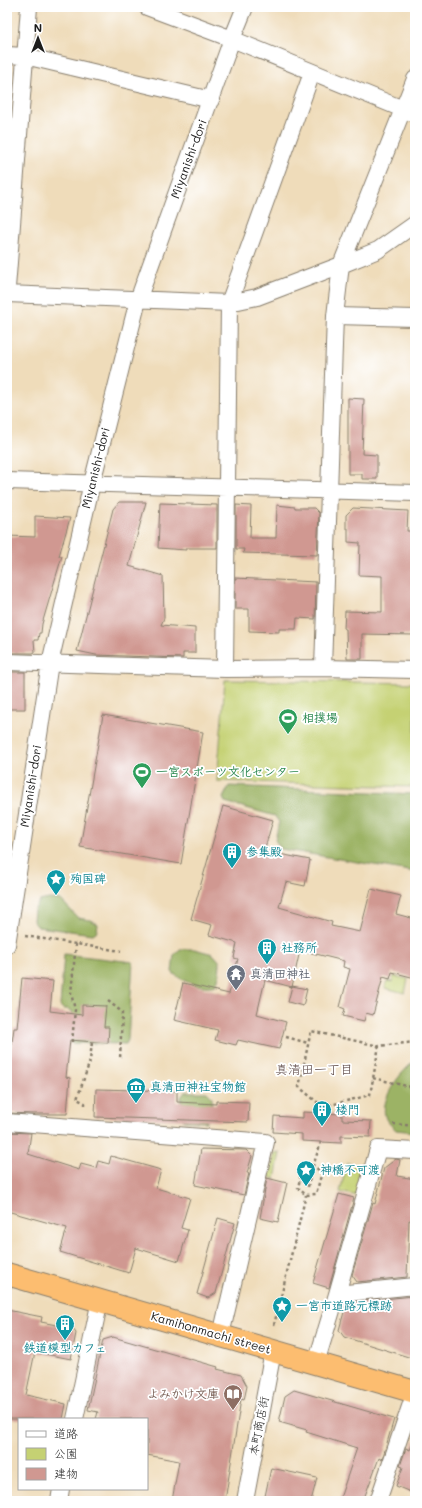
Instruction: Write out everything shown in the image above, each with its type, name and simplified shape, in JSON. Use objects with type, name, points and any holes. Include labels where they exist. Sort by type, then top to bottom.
[{"type":"highway","name":"Kamihonmachi street","points":[[7,1274],[415,1392]]},
{"type":"street","points":[[7,288],[29,7]]},
{"type":"street","points":[[147,7],[232,39],[312,73],[409,111]]},
{"type":"street","name":"Miyanishi-dori","points":[[8,939],[50,663],[92,483],[138,300],[232,39],[245,7]]},
{"type":"street","points":[[7,55],[25,56],[211,100]]},
{"type":"street","points":[[225,669],[229,303],[312,73]]},
{"type":"street","points":[[322,668],[330,491],[335,316],[341,265],[409,111],[415,79]]},
{"type":"street","points":[[7,294],[229,303],[256,297],[378,250],[415,224]]},
{"type":"street","points":[[335,316],[415,318]]},
{"type":"street","points":[[7,481],[415,493]]},
{"type":"street","points":[[7,662],[225,669],[322,668],[415,670]]},
{"type":"street","points":[[7,1122],[266,1142],[221,1336]]},
{"type":"street","points":[[316,1363],[378,1148],[415,1151]]},
{"type":"street","points":[[337,1294],[415,1286]]},
{"type":"street","points":[[75,1418],[100,1300]]},
{"type":"street","name":"本町商店街","points":[[245,1501],[273,1351]]},
{"type":"street","points":[[378,1501],[415,1392]]},
{"type":"street","points":[[60,1501],[61,1490]]},
{"type":"path","points":[[8,939],[76,944],[121,951]]},
{"type":"path","points":[[72,1042],[75,1010],[72,993],[76,944]]},
{"type":"path","points":[[108,1001],[122,1012],[120,1060]]},
{"type":"path","points":[[323,1107],[299,1087],[312,1031],[379,1046],[415,1042]]},
{"type":"path","points":[[286,1037],[308,1043]]},
{"type":"path","points":[[85,1105],[85,1103],[77,1099],[90,1061],[92,1042]]},
{"type":"path","points":[[323,1107],[370,1095],[379,1046]]},
{"type":"path","points":[[373,1078],[415,1088]]},
{"type":"path","points":[[322,1113],[323,1107]]},
{"type":"path","points":[[393,1124],[415,1126]]},
{"type":"path","points":[[313,1166],[321,1142]]},
{"type":"path","points":[[313,1166],[322,1172],[316,1194],[306,1195],[298,1188],[302,1169],[313,1166]]},
{"type":"path","points":[[308,1187],[311,1172]]},
{"type":"path","points":[[274,1325],[306,1195]]},
{"type":"green space","points":[[225,680],[415,683],[415,787],[217,781]]},
{"type":"green space","points":[[229,786],[415,794],[415,872],[281,849],[275,840],[279,822],[275,816],[225,802],[223,798]]},
{"type":"green space","points":[[49,899],[61,900],[78,918],[90,920],[98,924],[97,931],[93,934],[38,927],[33,921],[34,910],[40,901]]},
{"type":"green space","points":[[180,949],[194,949],[213,954],[220,962],[219,976],[216,985],[205,986],[192,984],[176,976],[172,972],[174,955]]},
{"type":"green space","points":[[64,954],[133,962],[128,1040],[126,1044],[71,1043],[72,1012],[68,1009],[63,1009],[60,1006]]},
{"type":"green space","points":[[394,976],[408,979],[405,993],[385,988],[387,981],[392,982]]},
{"type":"green space","points":[[415,1061],[415,1132],[396,1130],[386,1119],[384,1111],[385,1103],[392,1087],[403,1072]]},
{"type":"green space","points":[[185,1092],[207,1092],[212,1097],[211,1118],[206,1122],[184,1121],[180,1115],[181,1097]]},
{"type":"green space","points":[[275,1152],[280,1153],[275,1179],[269,1177]]},
{"type":"green space","points":[[347,1163],[364,1167],[358,1196],[340,1192]]},
{"type":"building","points":[[348,398],[364,399],[362,454],[377,455],[377,479],[362,479],[362,474],[348,474]]},
{"type":"building","points":[[119,502],[146,502],[129,566],[163,576],[164,618],[161,625],[195,628],[195,653],[183,653],[183,658],[96,655],[77,651],[113,509]]},
{"type":"building","points":[[160,503],[217,505],[217,548],[186,548],[186,550],[158,548]]},
{"type":"building","points":[[236,505],[251,506],[250,538],[276,538],[277,505],[295,508],[314,508],[319,513],[317,555],[243,553],[244,549],[236,549]]},
{"type":"building","points":[[353,508],[408,511],[407,531],[415,531],[415,635],[362,634],[362,659],[347,659],[346,629],[344,629],[345,611],[382,612],[382,576],[359,575],[360,543],[348,542],[348,528],[346,528],[346,515]]},
{"type":"building","points":[[35,516],[70,518],[59,556],[62,556],[42,624],[41,633],[39,633],[38,640],[34,640],[35,652],[9,653],[9,614],[7,614],[7,536],[35,537]]},
{"type":"building","points":[[235,578],[316,582],[315,619],[297,618],[296,629],[279,629],[279,632],[249,631],[249,609],[235,609]]},
{"type":"building","points":[[8,672],[25,672],[25,709],[8,709]]},
{"type":"building","name":"一宮スポーツ文化センター","points":[[103,715],[203,732],[181,864],[80,847]]},
{"type":"building","points":[[223,806],[273,820],[264,851],[310,860],[305,886],[286,882],[279,907],[332,922],[331,926],[360,932],[371,889],[401,896],[396,914],[415,919],[415,978],[392,972],[390,979],[383,977],[373,1015],[366,1013],[364,1021],[343,1016],[345,1009],[340,1007],[350,969],[343,967],[344,961],[300,950],[292,987],[265,980],[257,1014],[286,1022],[279,1049],[238,1040],[236,1045],[215,1040],[218,1030],[174,1020],[183,983],[229,994],[238,959],[234,958],[237,943],[209,935],[212,925],[191,919]]},
{"type":"building","points":[[22,978],[53,981],[50,1011],[82,1015],[82,1005],[106,1006],[104,1027],[109,1027],[108,1043],[70,1040],[66,1077],[70,1078],[67,1114],[7,1113],[7,1079],[14,1028],[17,1028]]},
{"type":"building","points":[[292,986],[307,989],[303,1006],[288,1002]]},
{"type":"building","name":"真清田神社宝物館","points":[[96,1089],[177,1091],[177,1102],[216,1104],[216,1101],[249,1102],[248,1122],[95,1117]]},
{"type":"building","points":[[303,1112],[342,1114],[342,1120],[371,1121],[370,1137],[341,1136],[341,1143],[302,1141],[302,1134],[273,1132],[274,1116],[303,1118]]},
{"type":"building","points":[[7,1132],[31,1133],[28,1154],[79,1170],[81,1164],[96,1168],[98,1161],[109,1164],[111,1156],[161,1170],[156,1188],[190,1198],[181,1228],[188,1230],[179,1261],[136,1248],[129,1273],[60,1252],[67,1228],[7,1211]]},
{"type":"building","points":[[201,1149],[246,1150],[252,1156],[247,1173],[249,1173],[244,1195],[195,1185]]},
{"type":"building","points":[[396,1159],[400,1160],[397,1176],[415,1179],[414,1221],[409,1220],[407,1277],[357,1282],[352,1275],[373,1203],[375,1204],[384,1168]]},
{"type":"building","points":[[267,1178],[287,1183],[278,1222],[260,1218]]},
{"type":"building","points":[[339,1194],[354,1198],[329,1288],[313,1283]]},
{"type":"building","points":[[218,1218],[235,1223],[216,1293],[208,1298],[197,1294]]},
{"type":"building","points":[[415,1296],[415,1359],[344,1337],[339,1330],[346,1305],[350,1302]]},
{"type":"building","points":[[7,1310],[42,1317],[41,1322],[72,1328],[76,1333],[71,1359],[35,1352],[26,1395],[66,1404],[63,1418],[7,1419]]},
{"type":"building","points":[[113,1337],[241,1375],[247,1386],[244,1400],[241,1399],[225,1501],[172,1501],[179,1461],[148,1455],[148,1418],[96,1418],[98,1412],[88,1410],[103,1340]]},
{"type":"building","points":[[294,1390],[394,1419],[382,1460],[379,1458],[363,1501],[339,1501],[357,1448],[306,1432],[307,1430],[279,1422],[285,1396]]},
{"type":"building","points":[[414,1440],[415,1494],[396,1486],[403,1467],[400,1466],[406,1448],[410,1450]]},
{"type":"building","points":[[271,1468],[317,1478],[311,1501],[264,1501]]},
{"type":"place","name":"相撲場","points":[[288,735]]},
{"type":"place","name":"一宮スポーツ文化センター","points":[[142,789]]},
{"type":"place","name":"参集殿","points":[[232,869]]},
{"type":"place","name":"殉国碑","points":[[56,896]]},
{"type":"place","name":"社務所","points":[[267,965]]},
{"type":"place","name":"真清田神社","points":[[236,991]]},
{"type":"place","name":"真清田神社宝物館","points":[[136,1104]]},
{"type":"place","name":"楼門","points":[[322,1127]]},
{"type":"place","name":"神橋不可渡","points":[[306,1187]]},
{"type":"place","name":"一宮市道路元標跡","points":[[282,1323]]},
{"type":"place","name":"鉄道模型カフェ","points":[[65,1341]]},
{"type":"place","name":"よみかけ文庫","points":[[233,1411]]},
{"type":"district","name":"真清田一丁目","points":[[314,1069]]}]
